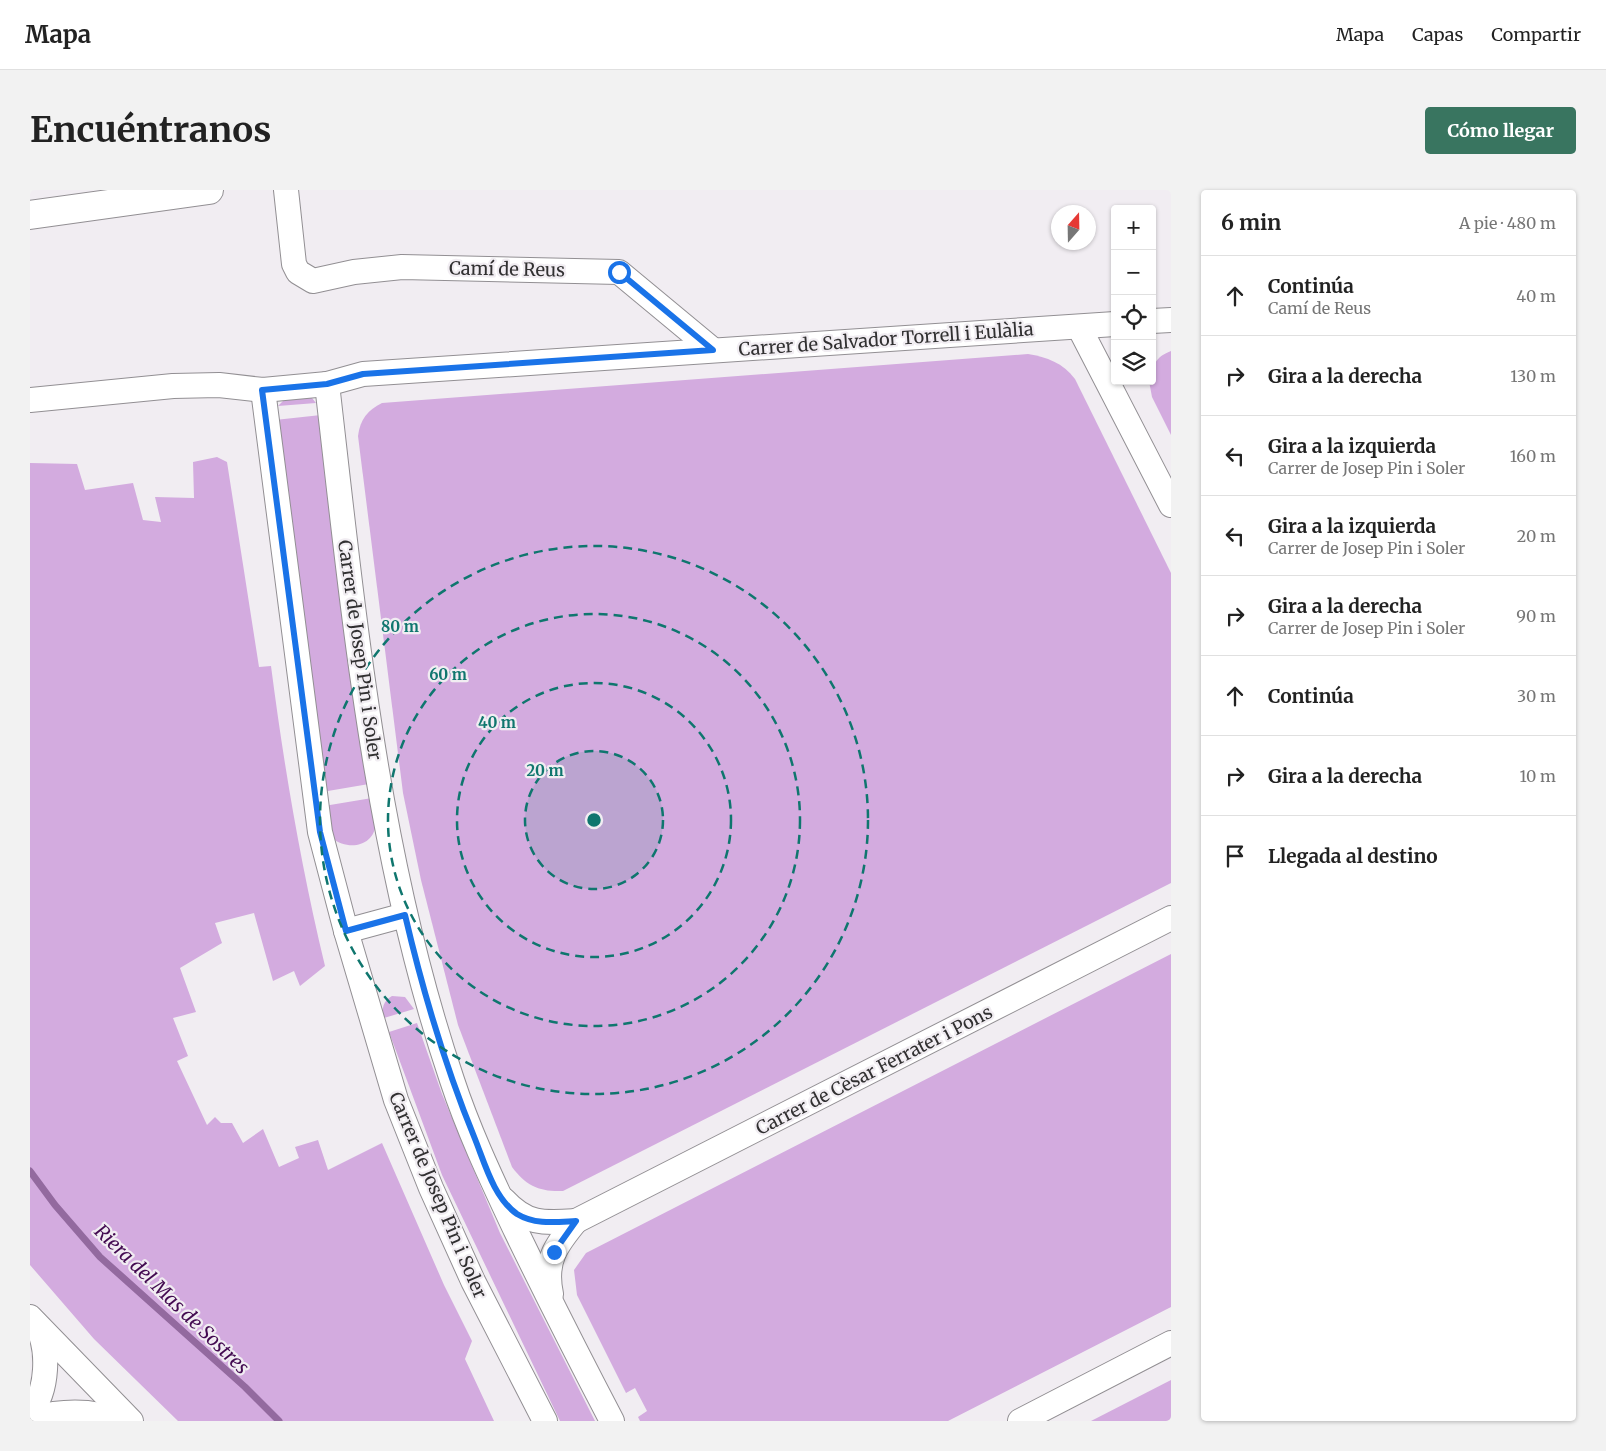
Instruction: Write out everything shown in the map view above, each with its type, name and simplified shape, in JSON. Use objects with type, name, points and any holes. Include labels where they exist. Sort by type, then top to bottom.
[{"type":"highway","points":[[30,215],[209,190]]},
{"type":"street","name":"Camí de Reus","points":[[286,190],[294,264],[298,272],[314,281],[354,272],[402,267],[619,272],[713,350]]},
{"type":"street","points":[[1156,321],[1171,320]]},
{"type":"street","name":"Carrer de Salvador Torrell i Eulàlia","points":[[30,400],[173,386],[219,385],[262,390],[327,384],[363,374],[1111,324]]},
{"type":"street","points":[[1080,327],[1171,505]]},
{"type":"street","name":"Carrer de Josep Pin i Soler","points":[[327,384],[359,656],[379,792],[405,915],[425,997],[453,1084],[498,1193],[612,1421]]},
{"type":"street","name":"Carrer de Josep Pin i Soler","points":[[262,390],[320,832],[346,931],[396,1100],[431,1188],[473,1281],[545,1421]]},
{"type":"street","points":[[346,931],[405,915]]},
{"type":"street","name":"Carrer de Cèsar Ferrater i Pons","points":[[555,1310],[549,1284],[548,1267],[561,1239],[576,1221],[1171,918]]},
{"type":"street","name":"Carrer de Cèsar Ferrater i Pons","points":[[498,1193],[516,1213],[531,1220],[546,1222],[576,1221]]},
{"type":"street","points":[[30,1413],[41,1395],[43,1383],[43,1342],[32,1319]]},
{"type":"street","points":[[32,1319],[131,1421]]},
{"type":"street","points":[[1020,1421],[1171,1343]]},
{"type":"street","points":[[30,1419],[52,1412],[78,1412],[119,1421]]},
{"type":"shaded area","points":[[1171,351],[1171,435],[1152,397],[1150,385],[1156,385],[1156,363],[1166,353]]},
{"type":"shaded area","points":[[1028,354],[1042,357],[1060,365],[1075,379],[1171,573],[1171,883],[563,1191],[540,1189],[528,1183],[512,1167],[458,1025],[421,880],[403,793],[358,436],[363,420],[369,412],[382,403]]},
{"type":"shaded area","points":[[302,394],[312,398],[316,403],[278,406],[288,396]]},
{"type":"shaded area","points":[[321,415],[369,784],[322,792],[275,420]]},
{"type":"shaded area","points":[[217,457],[227,462],[259,667],[271,666],[294,816],[325,966],[300,986],[294,971],[273,981],[254,913],[215,923],[222,943],[180,968],[196,1012],[173,1018],[188,1056],[177,1061],[207,1125],[215,1117],[221,1123],[232,1123],[243,1143],[263,1129],[279,1167],[299,1158],[295,1147],[318,1140],[328,1170],[382,1143],[444,1285],[472,1341],[465,1359],[494,1421],[178,1421],[94,1339],[30,1265],[30,463],[77,464],[85,490],[133,483],[143,520],[161,522],[155,497],[194,498],[193,462]]},
{"type":"shaded area","points":[[372,798],[376,822],[371,837],[360,844],[353,845],[338,842],[332,838],[324,806]]},
{"type":"shaded area","points":[[1171,954],[1171,1307],[948,1421],[640,1421],[638,1417],[647,1411],[635,1388],[626,1393],[577,1295],[574,1270],[586,1253]]},
{"type":"shaded area","points":[[392,996],[405,997],[414,1009],[384,1018],[384,1006]]},
{"type":"shaded area","points":[[417,1023],[442,1094],[500,1233],[595,1421],[560,1421],[442,1175],[389,1032]]},
{"type":"shaded area","points":[[1171,1380],[1171,1421],[1091,1421]]},
{"type":"waterway","name":"Riera del Mas de Sostres","points":[[30,1171],[55,1205],[100,1257],[245,1387],[279,1421]]},
{"type":"route","points":[[554,1252],[561,1239],[576,1221],[546,1222],[531,1220],[516,1213],[498,1193],[453,1084],[425,997],[405,915],[346,931],[320,832],[262,390],[327,384],[363,374],[713,350],[619,272]]}]
